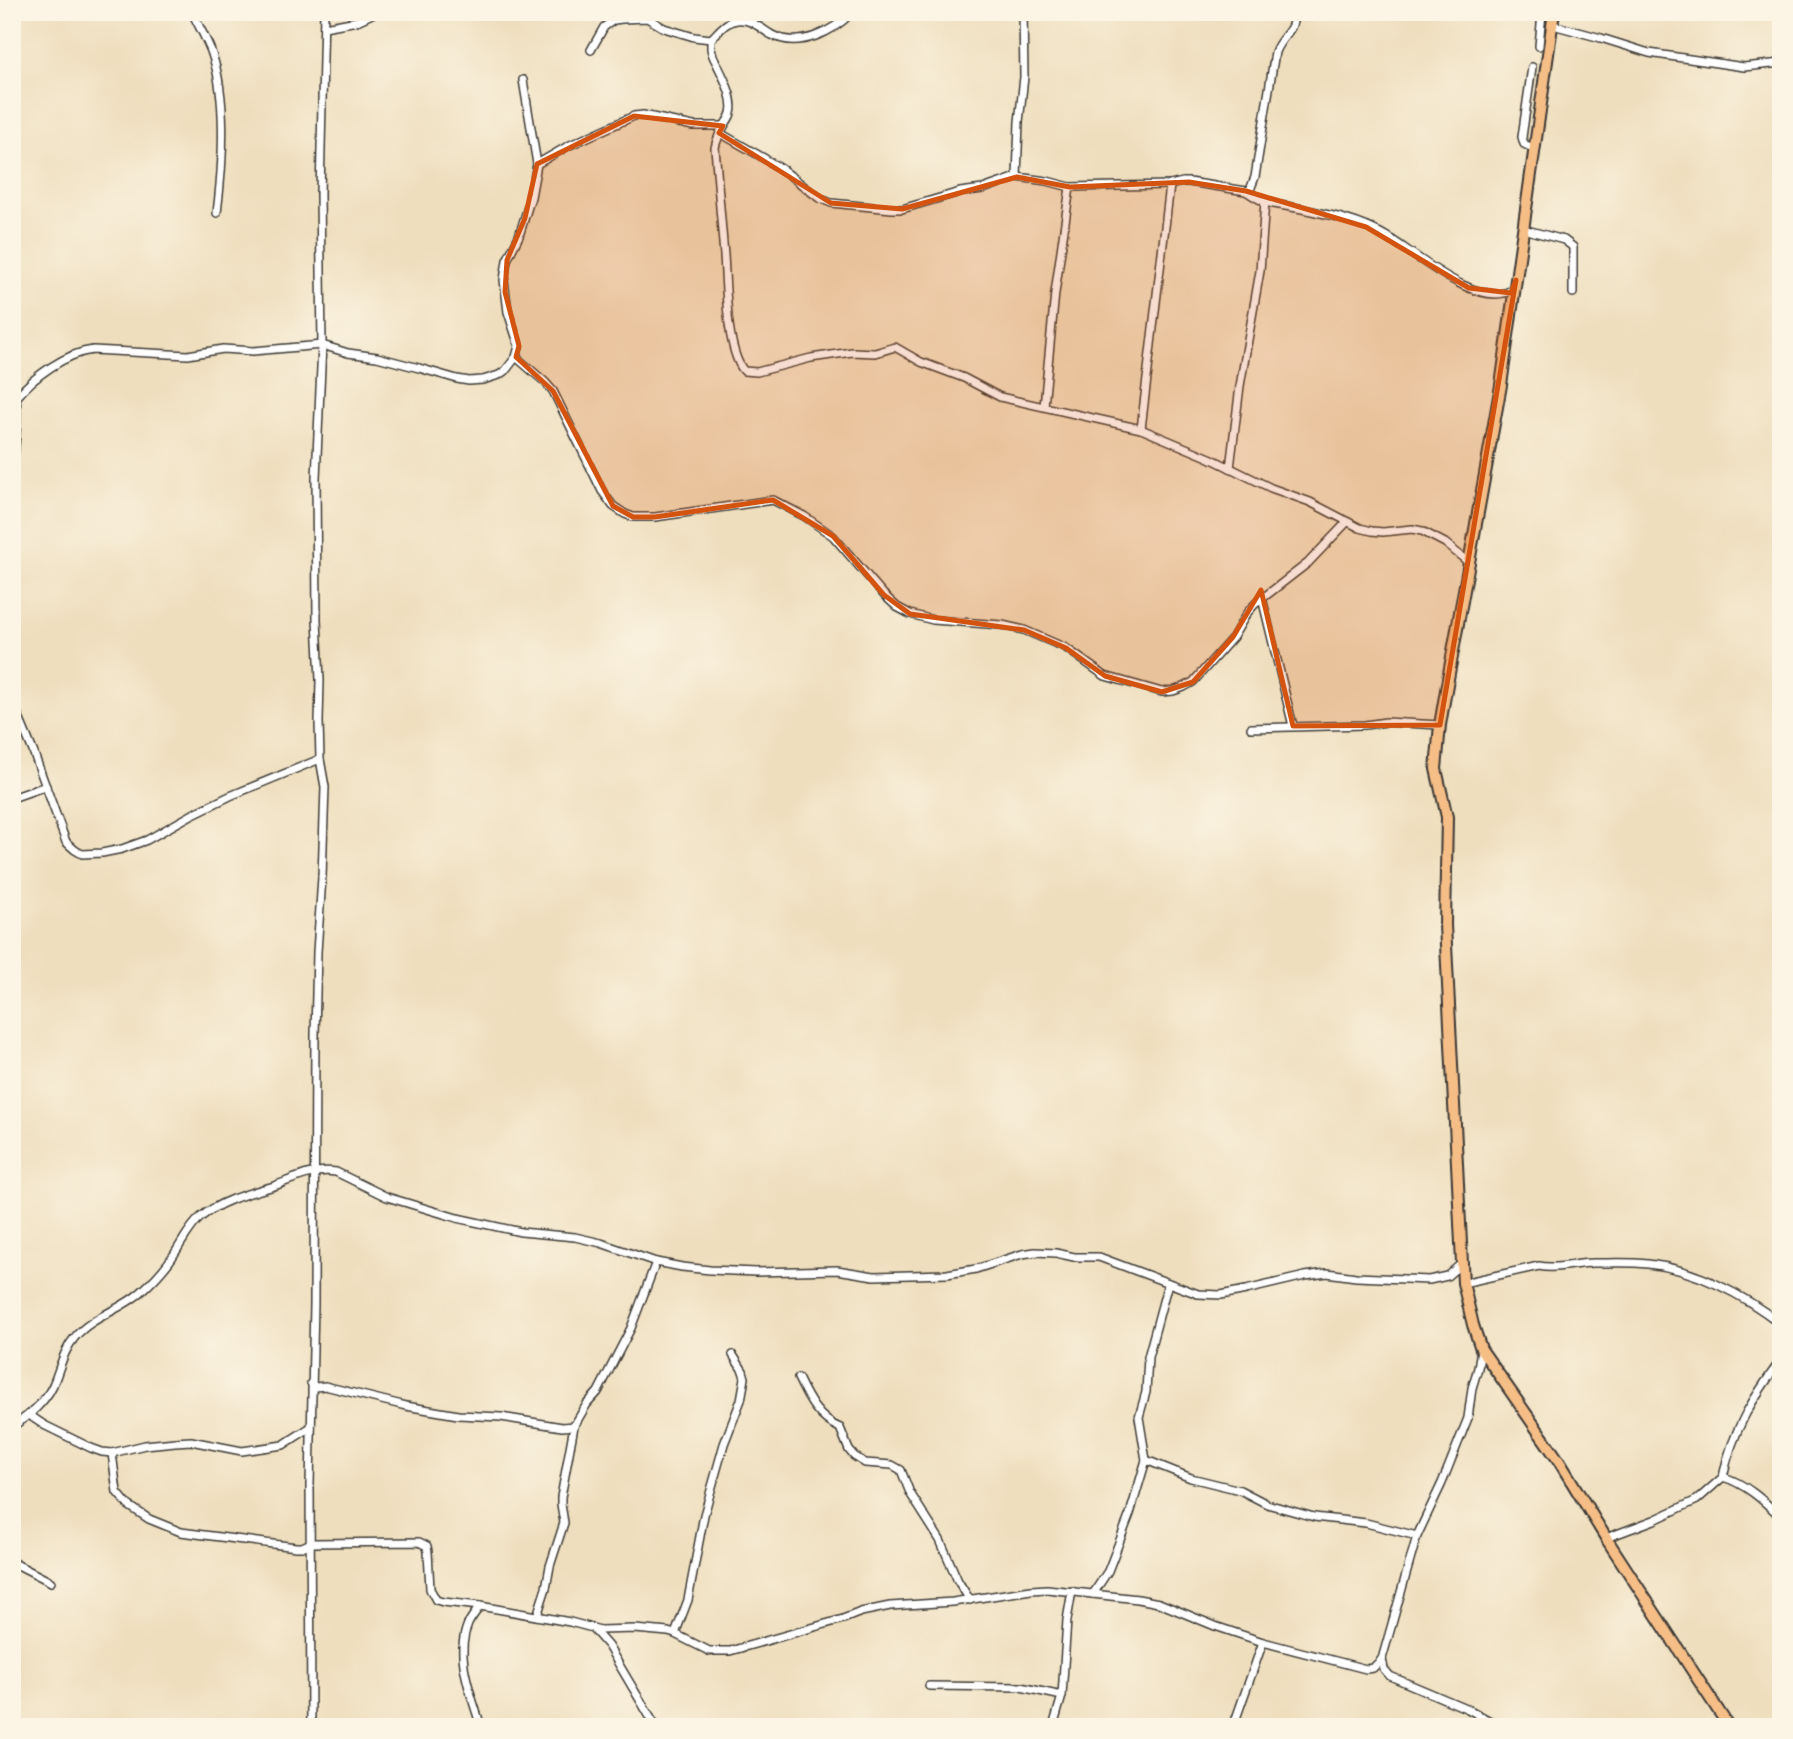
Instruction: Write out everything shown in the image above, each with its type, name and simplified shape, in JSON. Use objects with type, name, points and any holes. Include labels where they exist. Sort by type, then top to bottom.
[{"type":"main road","points":[[1553,12],[1501,386],[1440,725],[1436,769],[1447,817],[1446,925],[1461,1264],[1463,1283],[1481,1349],[1559,1461],[1606,1538],[1730,1727]]},
{"type":"street","points":[[192,12],[211,51],[220,90],[223,141],[217,213]]},
{"type":"street","points":[[311,1727],[311,1383],[317,952],[325,787],[320,759],[316,478],[322,345],[320,194],[324,12]]},
{"type":"street","points":[[324,27],[357,20],[376,12]]},
{"type":"street","points":[[852,12],[834,28],[799,40],[786,40],[768,33],[752,22],[737,20],[723,27],[711,39],[710,49],[732,103],[731,115],[715,148],[727,311],[737,358],[744,371],[757,372],[811,358],[852,352],[875,353],[895,347],[921,362],[964,378],[1000,397],[1141,429],[1372,531],[1422,531],[1445,543],[1468,562]]},
{"type":"street","points":[[1017,177],[1024,77],[1023,12]]},
{"type":"street","points":[[1246,191],[1250,190],[1255,177],[1275,52],[1283,36],[1293,28],[1294,12]]},
{"type":"street","points":[[1539,46],[1538,13],[1553,12]]},
{"type":"street","points":[[591,50],[609,23],[647,15],[664,28],[711,39]]},
{"type":"street","points":[[1553,25],[1650,53],[1744,68],[1781,63]]},
{"type":"street","points":[[1532,67],[1522,137],[1524,144],[1535,149]]},
{"type":"street","points":[[12,483],[18,418],[14,396],[57,363],[82,351],[188,355],[223,349],[253,351],[322,345],[469,381],[499,376],[516,357],[519,346],[506,302],[505,269],[525,218],[537,164],[523,80]]},
{"type":"street","points":[[537,164],[568,146],[634,116],[643,115],[693,127],[722,130],[831,204],[902,209],[960,192],[983,189],[1017,177],[1070,187],[1170,185],[1189,182],[1246,191],[1265,201],[1366,227],[1469,288],[1506,294],[1513,290],[1516,280]]},
{"type":"street","points":[[1141,429],[1170,185]]},
{"type":"street","points":[[1044,406],[1055,293],[1070,187]]},
{"type":"street","points":[[1230,468],[1242,374],[1260,271],[1265,201]]},
{"type":"street","points":[[1523,229],[1564,240],[1573,247],[1573,293]]},
{"type":"street","points":[[516,357],[553,391],[602,491],[613,506],[625,514],[655,517],[772,500],[811,520],[833,536],[884,595],[910,614],[933,620],[1002,625],[1024,630],[1066,648],[1105,676],[1162,692],[1172,691],[1193,682],[1233,637],[1247,613],[1308,563],[1347,522]]},
{"type":"street","points":[[1262,598],[1293,726]]},
{"type":"street","points":[[12,701],[66,842],[82,854],[122,849],[147,840],[218,802],[320,759]]},
{"type":"street","points":[[1251,729],[1386,722],[1440,725]]},
{"type":"street","points":[[12,798],[46,786]]},
{"type":"street","points":[[12,1427],[39,1406],[52,1386],[66,1350],[74,1339],[90,1323],[125,1304],[158,1276],[201,1217],[224,1202],[327,1171],[336,1172],[387,1197],[457,1218],[521,1232],[575,1237],[656,1262],[682,1267],[756,1272],[827,1270],[897,1277],[947,1274],[976,1269],[1022,1254],[1046,1252],[1074,1257],[1099,1257],[1198,1294],[1221,1295],[1327,1273],[1429,1280],[1447,1276],[1461,1264]]},
{"type":"street","points":[[537,1616],[564,1523],[561,1497],[574,1426],[598,1392],[631,1328],[656,1262]]},
{"type":"street","points":[[1463,1283],[1539,1266],[1548,1268],[1590,1263],[1647,1264],[1672,1268],[1715,1284],[1781,1324]]},
{"type":"street","points":[[1093,1594],[1108,1571],[1130,1514],[1146,1460],[1139,1417],[1146,1392],[1148,1357],[1168,1283]]},
{"type":"street","points":[[1481,1349],[1468,1418],[1417,1536],[1382,1659],[1384,1669],[1390,1676],[1468,1709],[1501,1727]]},
{"type":"street","points":[[675,1634],[688,1600],[702,1524],[724,1444],[741,1400],[745,1378],[733,1355]]},
{"type":"street","points":[[1606,1538],[1654,1521],[1697,1500],[1723,1477],[1739,1423],[1781,1360]]},
{"type":"street","points":[[798,1378],[804,1393],[826,1422],[840,1428],[854,1457],[865,1463],[892,1465],[901,1470],[910,1493],[933,1527],[963,1591],[970,1600]]},
{"type":"street","points":[[311,1383],[316,1387],[325,1386],[406,1406],[458,1415],[501,1417],[562,1427],[574,1426]]},
{"type":"street","points":[[29,1415],[91,1448],[112,1453],[175,1441],[191,1441],[242,1451],[283,1445],[311,1427]]},
{"type":"street","points":[[112,1453],[116,1486],[121,1498],[138,1512],[173,1530],[302,1547],[311,1544],[393,1541],[423,1543],[428,1552],[430,1589],[436,1600],[537,1616],[600,1630],[654,1630],[675,1634],[709,1651],[730,1651],[874,1609],[1047,1589],[1159,1603],[1262,1642],[1366,1669],[1373,1668],[1382,1659]]},
{"type":"street","points":[[1146,1460],[1191,1478],[1240,1490],[1267,1504],[1314,1517],[1366,1523],[1417,1536]]},
{"type":"street","points":[[1723,1477],[1733,1480],[1765,1502],[1781,1517]]},
{"type":"street","points":[[12,1562],[51,1582]]},
{"type":"street","points":[[1054,1727],[1062,1696],[1067,1619],[1072,1591]]},
{"type":"street","points":[[480,1606],[468,1624],[463,1651],[469,1686],[481,1727]]},
{"type":"street","points":[[591,1627],[608,1646],[656,1727]]},
{"type":"street","points":[[1233,1727],[1262,1642]]},
{"type":"street","points":[[929,1686],[1021,1687],[1062,1696]]},
{"type":"highlighted area","points":[[634,116],[723,126],[719,133],[831,203],[902,209],[1017,177],[1070,187],[1189,182],[1246,191],[1366,227],[1469,288],[1511,293],[1516,280],[1440,725],[1293,726],[1261,590],[1233,637],[1193,682],[1162,692],[1105,676],[1066,648],[1024,630],[910,614],[884,595],[833,536],[773,500],[655,517],[633,517],[613,506],[553,391],[516,357],[519,346],[505,292],[507,260],[525,218],[537,164]]}]
